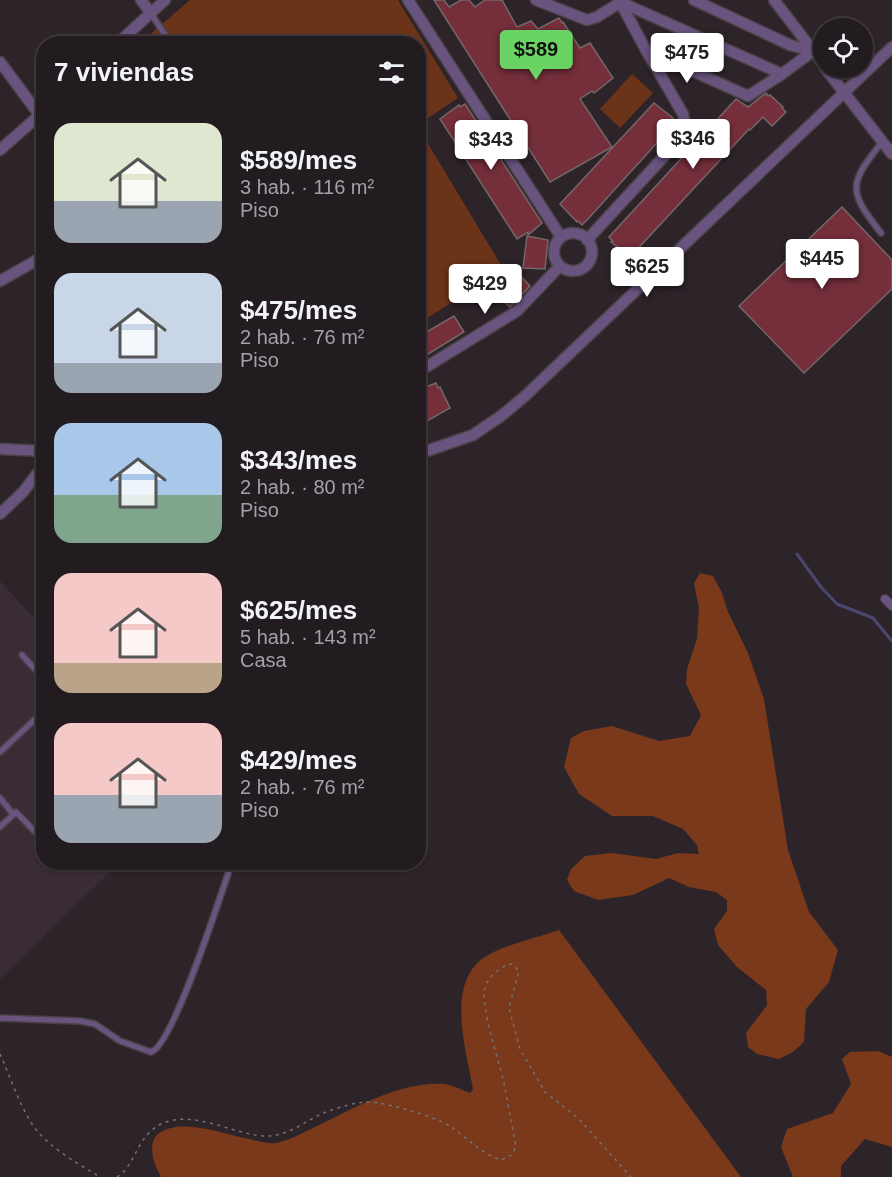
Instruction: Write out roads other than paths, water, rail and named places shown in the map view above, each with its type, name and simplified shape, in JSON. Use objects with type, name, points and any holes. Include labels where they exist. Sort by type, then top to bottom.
[{"type":"street","points":[[141,0],[150,12]]},
{"type":"street","points":[[125,36],[165,0]]},
{"type":"street","points":[[408,0],[561,237]]},
{"type":"street","points":[[536,0],[587,20],[597,18],[621,1]]},
{"type":"street","points":[[694,0],[790,45],[813,51]]},
{"type":"street","points":[[774,0],[813,51]]},
{"type":"street","points":[[587,240],[681,138],[685,126],[683,114],[621,1]]},
{"type":"street","points":[[621,1],[782,74]]},
{"type":"street","points":[[426,451],[473,435],[516,403],[892,46]]},
{"type":"street","points":[[646,50],[748,96],[813,51]]},
{"type":"street","points":[[0,62],[36,108]]},
{"type":"street","points":[[833,78],[892,154]]},
{"type":"street","points":[[0,150],[36,121]]},
{"type":"street","points":[[572,233],[587,240],[592,258],[584,268],[572,272],[560,266],[554,255],[554,248],[561,237],[572,233]]},
{"type":"street","points":[[0,281],[36,261]]},
{"type":"street","points":[[426,367],[518,311],[560,266]]},
{"type":"street","points":[[0,449],[36,451]]},
{"type":"street","points":[[0,514],[23,492],[36,475]]},
{"type":"street","points":[[885,598],[892,606]]},
{"type":"lane","points":[[150,12],[166,36]]},
{"type":"lane","points":[[881,233],[857,199],[856,187],[860,170],[882,141]]},
{"type":"lane","points":[[22,656],[36,671]]},
{"type":"lane","points":[[0,752],[36,718]]},
{"type":"lane","points":[[0,798],[36,833]]},
{"type":"lane","points":[[0,827],[14,814]]},
{"type":"lane","points":[[0,1018],[80,1021],[95,1024],[120,1041],[151,1052],[155,1051],[163,1040],[184,997],[229,870]]},
{"type":"waterway","points":[[797,554],[821,587],[837,604],[873,618],[892,641]]}]
